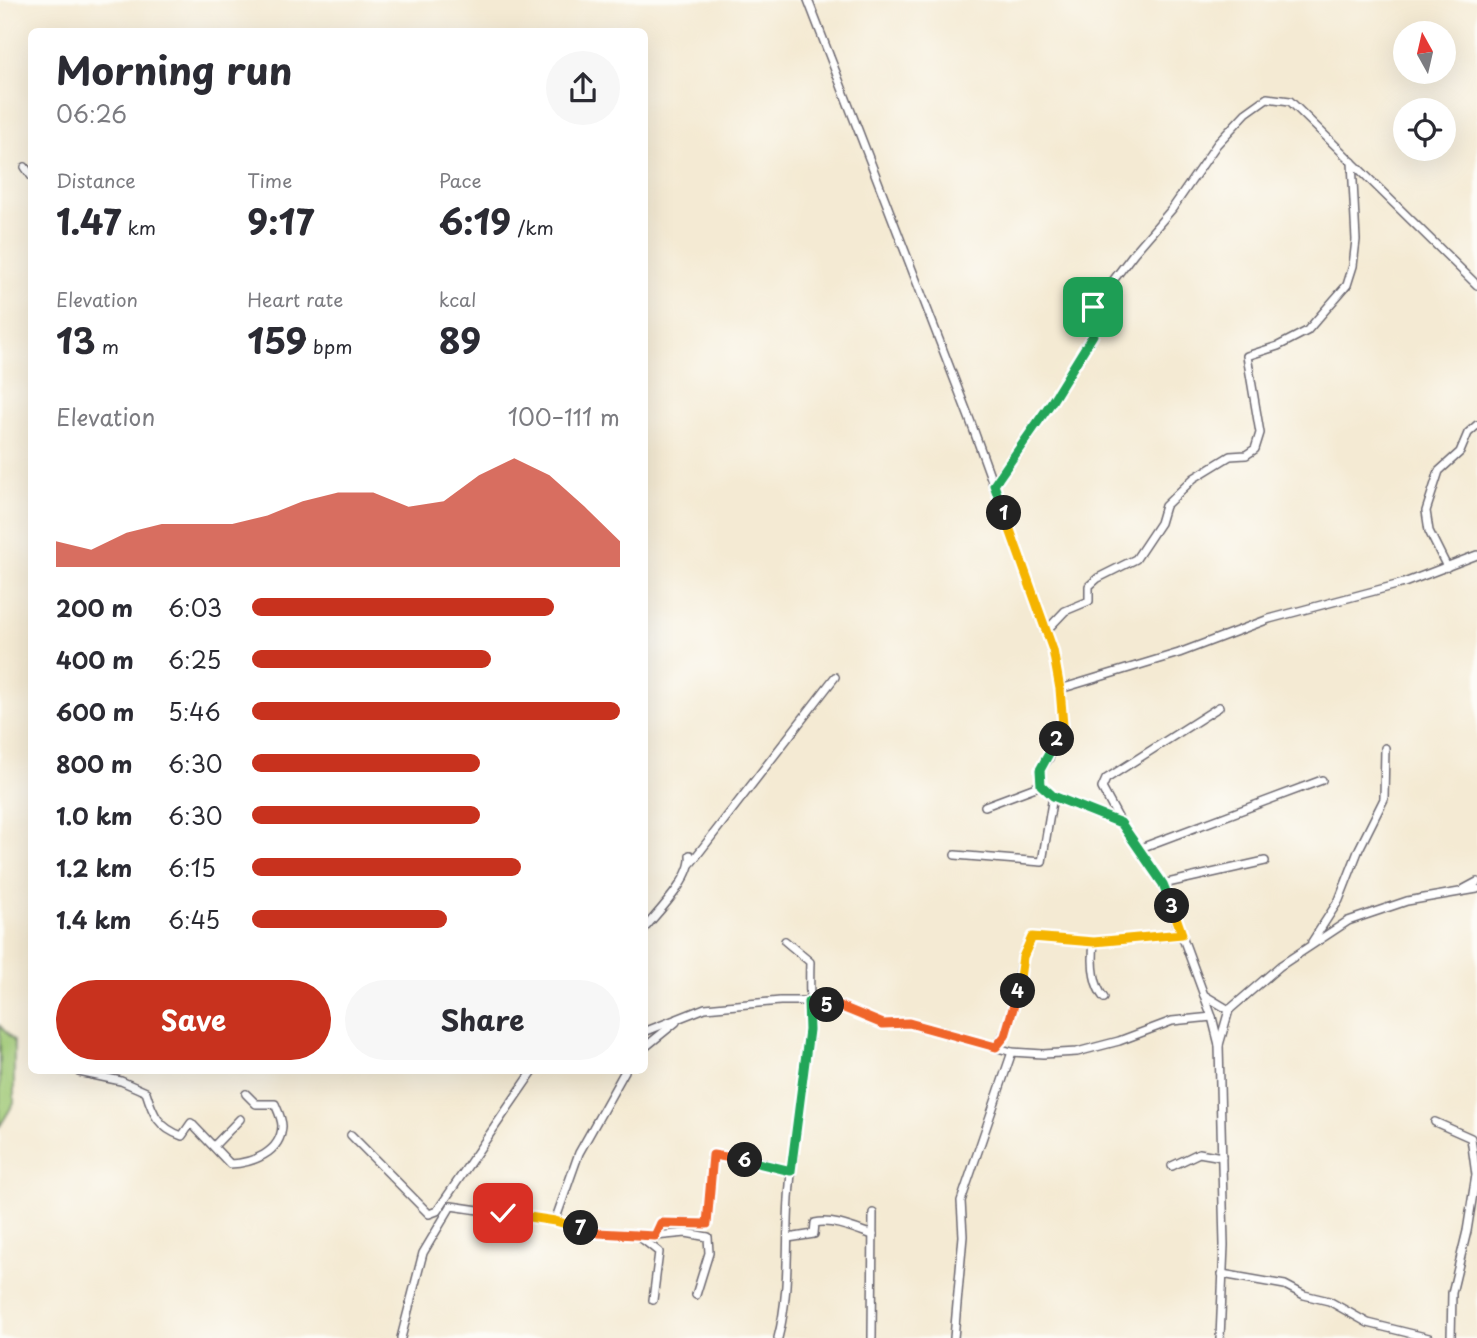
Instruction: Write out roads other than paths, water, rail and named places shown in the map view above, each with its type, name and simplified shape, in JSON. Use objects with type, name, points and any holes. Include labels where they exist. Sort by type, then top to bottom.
[{"type":"street","points":[[808,0],[994,485],[1053,650],[1063,725],[1049,758],[1040,770],[1041,785],[1053,796],[1121,823]]},
{"type":"street","points":[[994,485],[1051,403],[1093,335],[1093,307],[1172,209],[1217,144],[1246,113],[1267,98],[1290,101],[1477,285]]},
{"type":"street","points":[[1046,631],[1065,611],[1089,601],[1089,586],[1098,578],[1136,559],[1160,523],[1165,506],[1194,478],[1230,456],[1246,455],[1255,449],[1260,433],[1247,356],[1278,346],[1307,331],[1347,285],[1353,266],[1356,240],[1352,162]]},
{"type":"street","points":[[25,167],[28,171]]},
{"type":"street","points":[[1447,567],[1429,531],[1426,511],[1439,471],[1460,452],[1468,433],[1477,425]]},
{"type":"street","points":[[1060,689],[1179,653],[1269,619],[1404,583],[1477,555]]},
{"type":"street","points":[[648,924],[681,882],[691,859],[835,677]]},
{"type":"street","points":[[1219,707],[1106,779],[1102,788],[1121,823],[1163,884],[1212,1017],[1219,1045],[1224,1245],[1220,1338]]},
{"type":"street","points":[[1310,946],[1339,900],[1359,849],[1384,799],[1385,748]]},
{"type":"street","points":[[1138,849],[1322,780]]},
{"type":"street","points":[[985,806],[1041,785]]},
{"type":"street","points":[[955,855],[1042,862],[1053,796]]},
{"type":"street","points":[[1163,884],[1265,861]]},
{"type":"street","points":[[1461,891],[1477,882]]},
{"type":"street","points":[[1219,1045],[1229,1010],[1280,967],[1348,921],[1407,901],[1477,889]]},
{"type":"street","points":[[996,1047],[1005,1036],[1016,1001],[1023,957],[1032,937],[1094,942],[1182,934]]},
{"type":"street","points":[[778,1338],[784,1316],[791,1171],[809,1030],[810,962],[785,941]]},
{"type":"street","points":[[1094,942],[1092,961],[1099,992],[1104,998]]},
{"type":"street","points":[[1203,994],[1229,1010]]},
{"type":"street","points":[[648,1030],[705,1008],[780,1001],[808,1002],[842,1007],[883,1024],[909,1023],[1012,1052],[1044,1054],[1077,1052],[1119,1041],[1172,1021],[1212,1017]]},
{"type":"street","points":[[648,1045],[679,1020]]},
{"type":"street","points":[[954,1338],[963,1236],[961,1201],[1012,1052]]},
{"type":"street","points":[[84,1074],[121,1082],[146,1092],[151,1111],[166,1130],[182,1136],[191,1123],[230,1164],[256,1159],[269,1152],[283,1124],[275,1104],[256,1104],[246,1094]]},
{"type":"street","points":[[351,1135],[429,1214],[436,1211],[531,1074]]},
{"type":"street","points":[[555,1221],[579,1153],[623,1074]]},
{"type":"street","points":[[214,1146],[240,1119]]},
{"type":"street","points":[[1435,1122],[1471,1138],[1476,1175],[1468,1231],[1452,1293],[1451,1338]]},
{"type":"street","points":[[1172,1166],[1199,1153],[1222,1157]]},
{"type":"street","points":[[655,1236],[661,1223],[707,1224],[713,1155],[759,1162],[791,1171]]},
{"type":"street","points":[[401,1338],[422,1253],[450,1206],[555,1221],[598,1233],[639,1237],[686,1233],[708,1237],[709,1253],[696,1295]]},
{"type":"street","points":[[872,1338],[873,1213]]},
{"type":"street","points":[[788,1238],[814,1234],[815,1223],[818,1221],[835,1223],[873,1235]]},
{"type":"street","points":[[639,1237],[659,1252],[653,1300]]},
{"type":"street","points":[[1222,1274],[1285,1285],[1304,1295],[1329,1301],[1368,1324],[1429,1338]]}]
